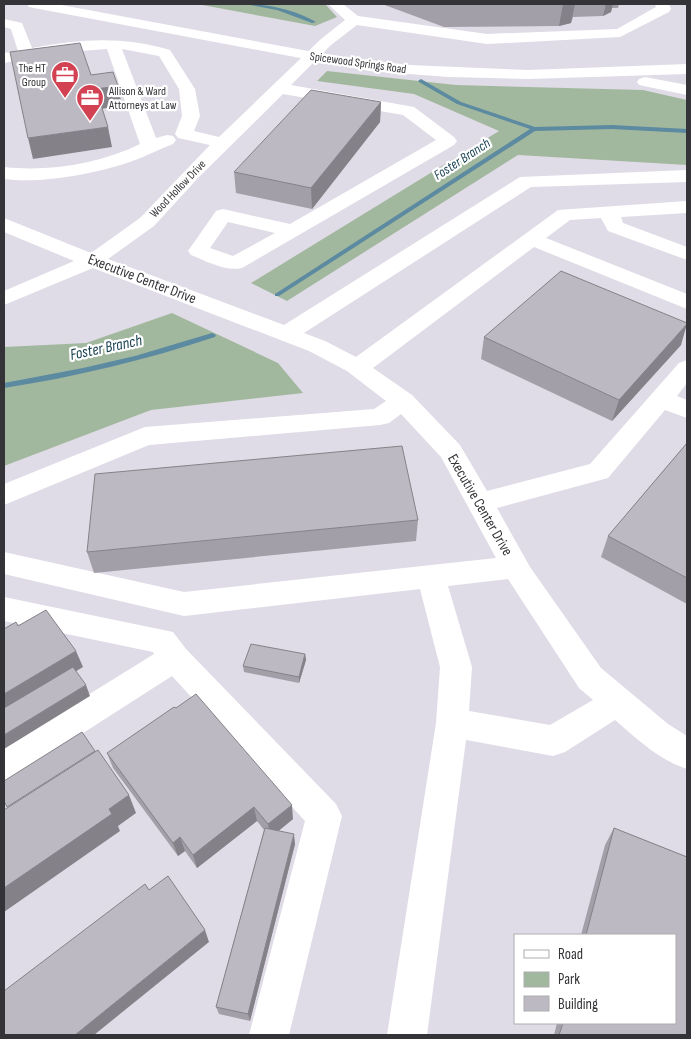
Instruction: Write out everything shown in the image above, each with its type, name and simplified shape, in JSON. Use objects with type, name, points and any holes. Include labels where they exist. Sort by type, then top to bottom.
[{"type":"street","points":[[336,4],[354,20],[487,46],[620,33],[664,9],[662,4]]},
{"type":"street","name":"Spicewood Springs Road","points":[[40,5],[368,66],[496,74],[569,74],[687,69]]},
{"type":"street","name":"Wood Hollow Drive","points":[[4,300],[94,260],[147,222],[311,56],[354,20]]},
{"type":"street","points":[[4,23],[17,26],[26,53]]},
{"type":"street","name":"Spicewood Springs Road","points":[[307,38],[344,45]]},
{"type":"street","points":[[113,44],[150,146]]},
{"type":"street","points":[[4,58],[67,46],[113,44],[132,45],[166,52],[187,89],[191,116],[184,134]]},
{"type":"street","points":[[529,59],[627,59],[687,55]]},
{"type":"street","points":[[569,74],[653,83],[687,90]]},
{"type":"street","points":[[279,88],[408,111],[448,141],[294,231]]},
{"type":"street","points":[[4,174],[45,173],[122,159],[150,146],[184,134],[223,143]]},
{"type":"street","points":[[286,334],[527,181],[687,176]]},
{"type":"street","points":[[357,368],[565,214],[687,207]]},
{"type":"street","points":[[609,212],[615,227],[687,254]]},
{"type":"street","name":"Executive Center Drive","points":[[4,224],[23,234],[317,346],[357,368],[403,401],[451,451],[516,567],[590,678],[656,736],[687,754]]},
{"type":"street","points":[[532,239],[687,302]]},
{"type":"street","points":[[480,503],[599,471],[687,368]]},
{"type":"street","points":[[662,398],[687,410]]},
{"type":"street","points":[[4,495],[145,436],[380,417],[403,401]]},
{"type":"street","points":[[4,563],[184,604],[516,567]]},
{"type":"street","points":[[407,1035],[452,723],[456,667],[431,577]]},
{"type":"street","points":[[4,609],[162,641],[175,658],[324,816],[269,1035]]},
{"type":"street","points":[[4,765],[175,658]]},
{"type":"street","points":[[452,723],[553,741],[617,702]]},
{"type":"green space","points":[[197,4],[325,4],[337,17],[315,26]]},
{"type":"green space","points":[[327,71],[456,85],[643,90],[687,100],[687,165],[518,155],[287,301],[251,283],[499,131],[414,94],[317,81]]},
{"type":"green space","points":[[172,313],[278,363],[303,393],[151,410],[4,466],[4,347],[86,343]]},
{"type":"building","points":[[80,43],[91,75],[113,72],[118,86],[96,89],[108,127],[28,138],[10,52]]},
{"type":"building","points":[[311,90],[381,102],[311,188],[234,172]]},
{"type":"building","points":[[561,271],[687,323],[619,400],[484,337]]},
{"type":"building","points":[[687,443],[687,578],[608,536]]},
{"type":"building","points":[[402,446],[418,520],[87,552],[95,474]]},
{"type":"building","points":[[46,610],[76,651],[4,694],[4,629],[16,622],[18,626]]},
{"type":"building","points":[[251,644],[305,654],[299,677],[243,666]]},
{"type":"building","points":[[73,667],[86,685],[4,735],[4,708]]},
{"type":"building","points":[[196,694],[292,805],[268,824],[254,807],[193,855],[180,837],[173,843],[107,753]]},
{"type":"building","points":[[82,732],[95,751],[7,807],[4,801],[4,781]]},
{"type":"building","points":[[98,750],[129,795],[109,809],[112,814],[4,888],[4,810]]},
{"type":"building","points":[[265,828],[294,834],[248,1014],[216,1007]]},
{"type":"building","points":[[614,828],[687,857],[687,1035],[559,1035],[563,1024],[676,1024],[676,934],[586,934]]},
{"type":"building","points":[[168,876],[205,930],[75,1035],[4,1035],[4,991],[145,884],[149,890]]},
{"type":"waterway","points":[[250,4],[278,9],[314,22]]},
{"type":"waterway","points":[[421,81],[459,103],[534,129]]},
{"type":"waterway","name":"Foster Branch","points":[[534,129],[612,127],[687,131]]},
{"type":"waterway","name":"Foster Branch","points":[[277,295],[534,129]]},
{"type":"waterway","name":"Foster Branch","points":[[4,386],[135,358],[212,335]]},
{"type":"place","name":"The HT Group","points":[[65,99]]},
{"type":"place","name":"Allison & Ward Attorneys at Law","points":[[90,122]]}]
